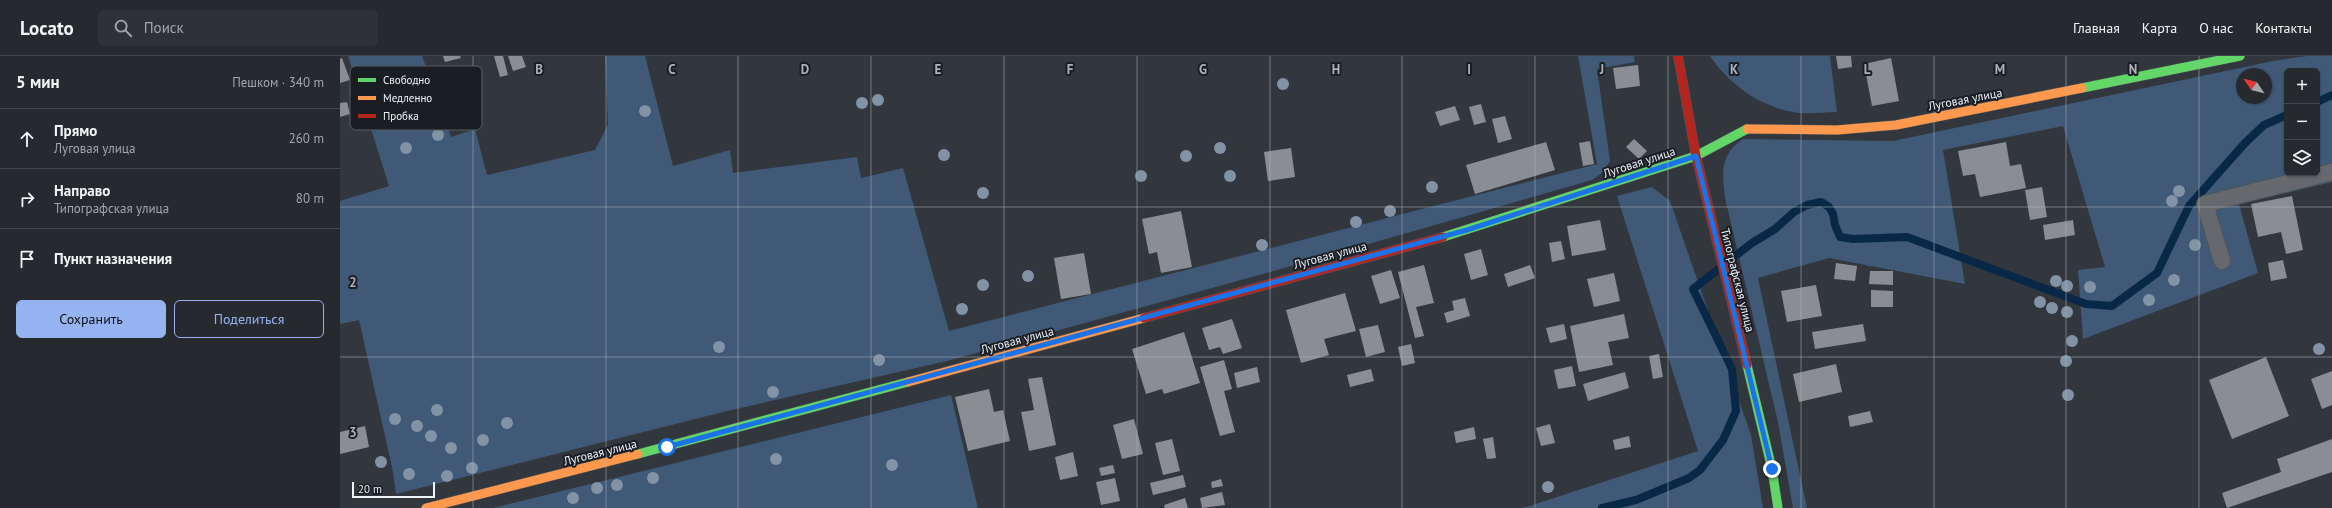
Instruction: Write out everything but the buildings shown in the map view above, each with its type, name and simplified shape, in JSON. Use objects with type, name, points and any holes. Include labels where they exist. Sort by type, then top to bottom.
[{"type":"street","name":"Типографская улица","points":[[1678,56],[1696,156],[1772,469],[1778,508]]},
{"type":"street","name":"Луговая улица","points":[[426,508],[667,447],[1467,230],[1696,156],[1748,128],[1836,130],[1896,125],[2240,56]]},
{"type":"lane","points":[[2222,261],[2205,204],[2332,172]]},
{"type":"shaded area","points":[[348,56],[422,56],[426,66],[351,66]]},
{"type":"shaded area","points":[[605,56],[645,56],[673,166],[730,150],[733,173],[857,157],[861,178],[903,168],[949,331],[1597,164],[1578,56],[1634,56],[1635,62],[1597,69],[1610,161],[1603,172],[1592,180],[1281,269],[947,361],[723,412],[396,494],[393,472],[359,320],[340,324],[340,201],[389,186],[371,130],[448,130],[451,137],[475,130],[487,175],[595,150],[608,125]]},
{"type":"shaded area","points":[[1710,56],[1830,56],[1837,112],[1798,113],[1768,105],[1746,92],[1726,76]]},
{"type":"shaded area","points":[[2307,56],[2332,56],[2332,182],[2239,204],[2258,273],[2083,339],[2078,270],[2105,267],[2063,126],[1943,150],[1965,284],[1829,258],[1758,278],[1807,508],[1793,508],[1778,422],[1725,198],[1723,180],[1724,165],[1730,151],[1736,145],[1743,139],[1893,141],[2236,69],[2236,104],[2272,104],[2272,68],[2240,68]]},
{"type":"shaded area","points":[[1652,187],[1670,201],[1751,435],[1763,508],[1523,508],[1698,451],[1617,196]]},
{"type":"shaded area","points":[[951,395],[978,508],[493,508]]},
{"type":"waterway","points":[[2320,101],[2332,95]]},
{"type":"waterway","points":[[1602,508],[1636,500],[1689,478],[1700,470],[1723,440],[1736,411],[1732,369],[1693,289],[1752,243],[1775,229],[1794,212],[1807,205],[1821,202],[1829,207],[1833,214],[1835,225],[1840,237],[1853,239],[1907,237],[2086,304],[2112,306],[2157,273],[2189,206],[2245,143],[2264,125],[2284,116]]},
{"type":"traffic: fast","points":[[2082,88],[2240,56]]},
{"type":"traffic: fast","points":[[1443,237],[1696,156],[1747,129]]},
{"type":"traffic: fast","points":[[1747,365],[1772,469],[1778,508]]},
{"type":"traffic: fast","points":[[638,454],[908,382]]},
{"type":"traffic: slow","points":[[1747,129],[1837,130],[1896,125],[2082,88]]},
{"type":"traffic: slow","points":[[908,382],[1144,318]]},
{"type":"traffic: slow","points":[[426,508],[638,454]]},
{"type":"traffic: jam","points":[[1678,56],[1696,156],[1747,365]]},
{"type":"traffic: jam","points":[[1144,318],[1443,237]]},
{"type":"route","points":[[667,447],[1467,230],[1696,156],[1772,469]]}]
